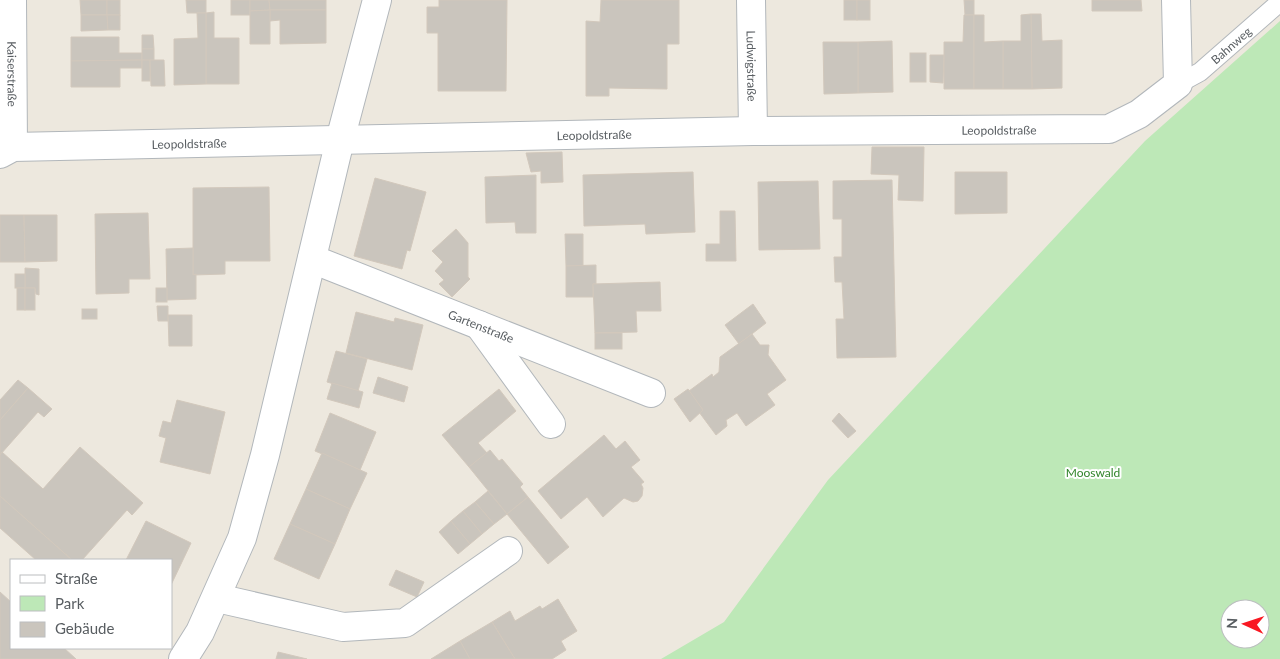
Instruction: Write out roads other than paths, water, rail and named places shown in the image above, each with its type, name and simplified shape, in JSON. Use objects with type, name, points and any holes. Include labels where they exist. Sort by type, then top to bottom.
[{"type":"street","name":"Kaiserstraße","points":[[6,150],[12,0]]},
{"type":"street","points":[[183,659],[200,632],[217,598],[242,538],[265,454],[340,140],[377,0]]},
{"type":"street","name":"Ludwigstraße","points":[[751,0],[753,131]]},
{"type":"street","points":[[1176,0],[1178,84]]},
{"type":"street","name":"Leopoldstraße","points":[[6,150],[340,140],[753,131],[1109,129],[1139,114],[1178,84]]},
{"type":"street","name":"Gartenstraße","points":[[312,259],[651,393]]},
{"type":"street","points":[[479,325],[551,424]]},
{"type":"street","points":[[217,598],[343,627],[405,623],[508,551]]},
{"type":"lane","name":"Bahnweg","points":[[1178,84],[1200,72],[1280,2]]},
{"type":"park label","name":"Mooswald","points":[[1093,472]]}]
